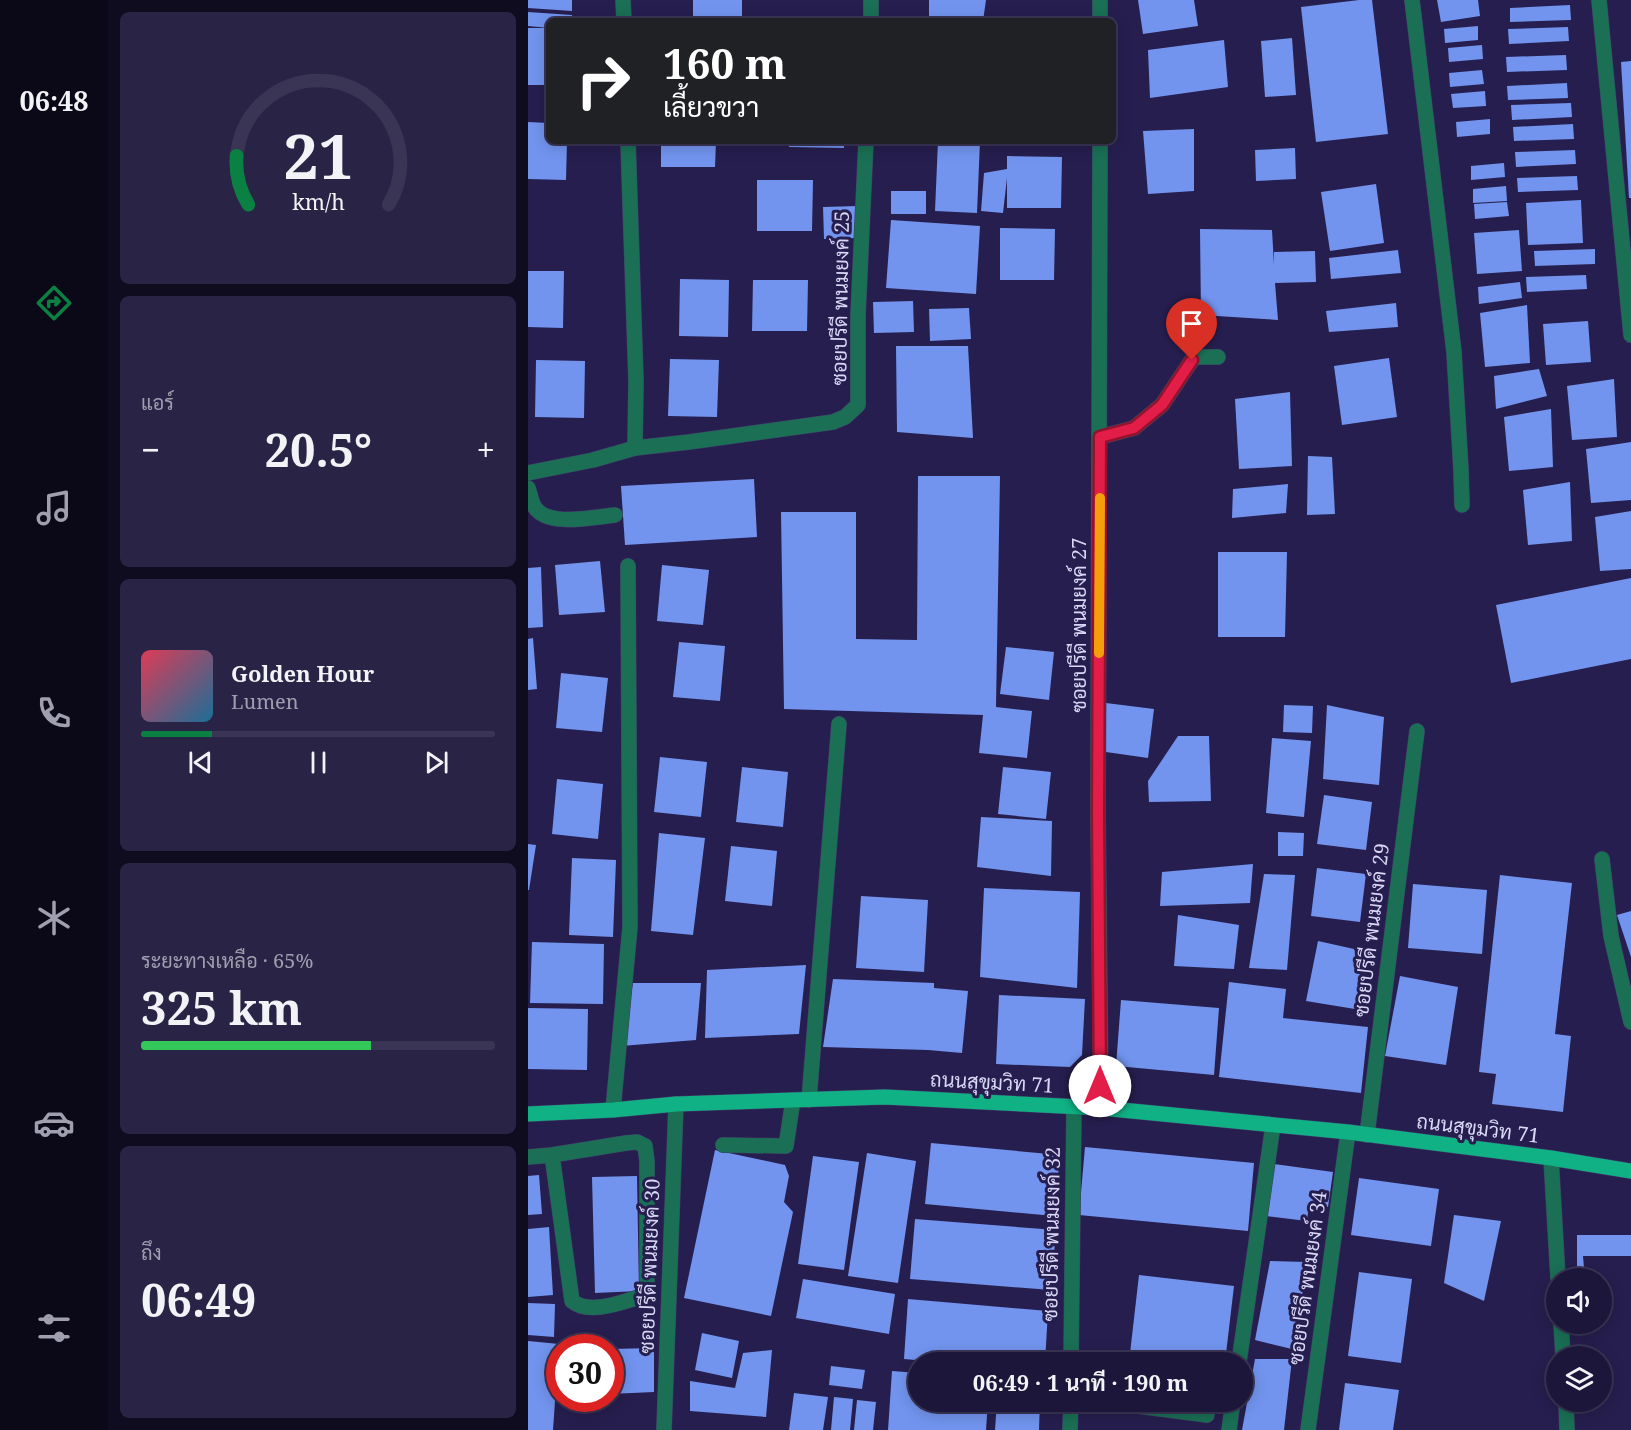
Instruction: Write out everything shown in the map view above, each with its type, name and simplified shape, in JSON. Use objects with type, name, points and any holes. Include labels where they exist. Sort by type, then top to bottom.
[{"type":"main road","name":"ถนนสุขุมวิท 71","points":[[528,1114],[676,1104],[885,1097],[1101,1108],[1348,1132],[1551,1158],[1631,1171]]},
{"type":"street","points":[[623,0],[624,18]]},
{"type":"street","points":[[871,18],[872,0]]},
{"type":"street","points":[[1100,0],[1100,18]]},
{"type":"street","points":[[1412,0],[1454,352],[1462,505]]},
{"type":"street","points":[[1599,0],[1631,334]]},
{"type":"street","points":[[628,144],[636,381],[634,448]]},
{"type":"street","name":"ซอยปรีดี พนมยงค์ 25","points":[[528,473],[593,460],[634,448],[833,422],[845,417],[858,405],[858,315],[866,144]]},
{"type":"street","name":"ซอยปรีดี พนมยงค์ 27","points":[[1100,144],[1098,825],[1101,1108]]},
{"type":"street","points":[[1100,437],[1134,428],[1162,405],[1192,360],[1197,357],[1218,357]]},
{"type":"street","points":[[528,488],[534,507],[544,516],[559,520],[615,515]]},
{"type":"street","points":[[613,1110],[630,927],[628,566]]},
{"type":"street","points":[[809,1100],[839,724]]},
{"type":"street","name":"ซอยปรีดี พนมยงค์ 29","points":[[1367,1135],[1417,731]]},
{"type":"street","points":[[1602,858],[1611,936],[1631,1022]]},
{"type":"street","points":[[723,1145],[786,1146],[793,1100]]},
{"type":"street","name":"ซอยปรีดี พนมยงค์ 30","points":[[664,1430],[676,1104]]},
{"type":"street","name":"ซอยปรีดี พนมยงค์ 32","points":[[1071,1352],[1074,1107]]},
{"type":"street","points":[[1240,1352],[1273,1125]]},
{"type":"street","name":"ซอยปรีดี พนมยงค์ 34","points":[[1308,1430],[1348,1132]]},
{"type":"street","points":[[528,1157],[626,1143],[645,1146],[647,1293],[644,1296],[601,1307],[579,1307],[572,1301],[552,1155]]},
{"type":"street","points":[[1551,1158],[1557,1268]]},
{"type":"street","points":[[1070,1430],[1071,1412]]},
{"type":"street","points":[[1185,1412],[1208,1415]]},
{"type":"street","points":[[1229,1430],[1231,1412]]},
{"type":"street","points":[[1567,1412],[1568,1430]]},
{"type":"building","points":[[528,0],[572,0],[572,11],[528,8]]},
{"type":"building","points":[[693,0],[742,0],[742,18],[693,18]]},
{"type":"building","points":[[929,0],[986,0],[983,18],[929,18]]},
{"type":"building","points":[[1138,0],[1194,0],[1198,26],[1143,34]]},
{"type":"building","points":[[1372,0],[1388,134],[1316,142],[1301,7]]},
{"type":"building","points":[[1437,0],[1478,0],[1480,16],[1441,22]]},
{"type":"building","points":[[1570,5],[1571,20],[1510,22],[1510,8]]},
{"type":"building","points":[[528,12],[572,15],[572,18],[546,18],[546,28],[528,26]]},
{"type":"building","points":[[1012,16],[1067,18],[1012,18]]},
{"type":"building","points":[[1478,26],[1478,40],[1445,43],[1444,29]]},
{"type":"building","points":[[1568,27],[1569,41],[1509,44],[1508,29]]},
{"type":"building","points":[[528,28],[546,28],[546,85],[528,85]]},
{"type":"building","points":[[1292,38],[1296,95],[1265,97],[1261,41]]},
{"type":"building","points":[[1224,40],[1228,87],[1150,98],[1148,50]]},
{"type":"building","points":[[1482,45],[1483,59],[1449,62],[1448,48]]},
{"type":"building","points":[[1566,55],[1567,70],[1507,72],[1506,57]]},
{"type":"building","points":[[1631,61],[1631,198],[1629,198],[1621,62]]},
{"type":"building","points":[[1482,70],[1484,84],[1450,87],[1449,73]]},
{"type":"building","points":[[1567,83],[1568,98],[1508,100],[1507,86]]},
{"type":"building","points":[[1485,91],[1486,106],[1453,108],[1451,94]]},
{"type":"building","points":[[1571,103],[1572,117],[1512,120],[1511,105]]},
{"type":"building","points":[[1490,119],[1490,134],[1457,137],[1456,122]]},
{"type":"building","points":[[528,122],[546,123],[546,144],[567,144],[566,180],[528,179]]},
{"type":"building","points":[[1573,124],[1574,139],[1514,141],[1513,127]]},
{"type":"building","points":[[1194,129],[1194,191],[1148,194],[1143,131]]},
{"type":"building","points":[[661,144],[716,144],[715,167],[661,167]]},
{"type":"building","points":[[789,144],[844,144],[844,148],[789,147]]},
{"type":"building","points":[[938,144],[980,144],[977,213],[935,211]]},
{"type":"building","points":[[1295,148],[1296,179],[1256,181],[1255,150]]},
{"type":"building","points":[[1575,150],[1576,164],[1516,167],[1515,152]]},
{"type":"building","points":[[1007,156],[1062,157],[1061,208],[1007,208],[1007,178],[1003,213],[981,211],[984,173],[1007,169]]},
{"type":"building","points":[[1504,163],[1505,177],[1471,180],[1471,166]]},
{"type":"building","points":[[1577,176],[1578,190],[1518,192],[1517,178]]},
{"type":"building","points":[[757,180],[813,180],[812,231],[757,231]]},
{"type":"building","points":[[1376,184],[1384,243],[1330,251],[1321,192]]},
{"type":"building","points":[[1506,186],[1507,201],[1473,203],[1473,189]]},
{"type":"building","points":[[891,191],[926,191],[926,214],[891,214]]},
{"type":"building","points":[[1581,200],[1583,243],[1528,245],[1526,203]]},
{"type":"building","points":[[1507,202],[1509,216],[1475,219],[1474,204]]},
{"type":"building","points":[[858,206],[859,238],[824,239],[823,207]]},
{"type":"building","points":[[891,220],[980,226],[976,294],[886,288]]},
{"type":"building","points":[[1000,228],[1055,229],[1054,280],[1000,280]]},
{"type":"building","points":[[1200,229],[1272,230],[1274,265],[1274,252],[1315,251],[1316,282],[1275,283],[1278,320],[1201,315]]},
{"type":"building","points":[[1519,230],[1522,271],[1477,274],[1474,233]]},
{"type":"building","points":[[1595,249],[1595,264],[1535,266],[1534,251]]},
{"type":"building","points":[[1398,250],[1401,273],[1331,279],[1329,258]]},
{"type":"building","points":[[528,271],[564,271],[563,328],[528,327]]},
{"type":"building","points":[[1586,275],[1587,289],[1527,292],[1526,277]]},
{"type":"building","points":[[680,279],[729,280],[728,337],[679,336]]},
{"type":"building","points":[[753,280],[808,280],[807,331],[752,331]]},
{"type":"building","points":[[1520,282],[1522,298],[1479,304],[1478,287]]},
{"type":"building","points":[[913,301],[914,332],[874,333],[873,302]]},
{"type":"building","points":[[1396,303],[1398,327],[1329,332],[1326,311]]},
{"type":"building","points":[[1527,305],[1530,363],[1485,367],[1480,313]]},
{"type":"building","points":[[969,308],[971,339],[930,341],[929,309]]},
{"type":"building","points":[[1588,321],[1591,362],[1546,365],[1543,324]]},
{"type":"building","points":[[896,346],[968,346],[973,438],[897,432]]},
{"type":"building","points":[[1389,358],[1397,417],[1342,425],[1334,366]]},
{"type":"building","points":[[670,359],[719,360],[717,417],[668,416]]},
{"type":"building","points":[[536,360],[585,361],[584,418],[535,417]]},
{"type":"building","points":[[1539,369],[1547,396],[1496,409],[1494,376]]},
{"type":"building","points":[[1614,379],[1617,437],[1572,440],[1567,386]]},
{"type":"building","points":[[1290,392],[1292,466],[1239,469],[1235,399]]},
{"type":"building","points":[[1551,409],[1553,467],[1509,471],[1504,417]]},
{"type":"building","points":[[1631,442],[1631,500],[1591,503],[1586,449]]},
{"type":"building","points":[[1308,456],[1332,457],[1335,514],[1307,515]]},
{"type":"building","points":[[918,476],[1000,476],[996,707],[1032,711],[1027,758],[979,753],[983,715],[784,709],[781,512],[856,512],[856,639],[917,640]]},
{"type":"building","points":[[754,479],[757,537],[625,545],[621,486]]},
{"type":"building","points":[[1570,482],[1572,541],[1528,545],[1523,490]]},
{"type":"building","points":[[1288,484],[1286,513],[1232,518],[1233,489]]},
{"type":"building","points":[[1631,511],[1631,569],[1600,571],[1595,517]]},
{"type":"building","points":[[1218,552],[1287,552],[1285,637],[1218,637]]},
{"type":"building","points":[[600,561],[605,612],[559,615],[555,565]]},
{"type":"building","points":[[662,565],[709,570],[703,625],[657,621]]},
{"type":"building","points":[[541,567],[543,627],[528,628],[528,568]]},
{"type":"building","points":[[1631,578],[1631,659],[1511,683],[1496,605]]},
{"type":"building","points":[[533,638],[537,689],[528,690],[528,639]]},
{"type":"building","points":[[679,642],[725,646],[720,701],[673,697]]},
{"type":"building","points":[[1006,647],[1054,652],[1049,700],[1000,694]]},
{"type":"building","points":[[561,673],[608,678],[602,732],[556,728]]},
{"type":"building","points":[[1106,703],[1154,709],[1148,758],[1099,751]]},
{"type":"building","points":[[1284,705],[1313,706],[1312,733],[1283,732]]},
{"type":"building","points":[[1327,705],[1384,717],[1379,785],[1323,779]]},
{"type":"building","points":[[1178,736],[1209,736],[1211,801],[1149,802],[1148,781]]},
{"type":"building","points":[[1272,738],[1311,741],[1304,817],[1266,813]]},
{"type":"building","points":[[660,757],[707,762],[701,817],[654,812]]},
{"type":"building","points":[[742,767],[788,772],[783,827],[736,822]]},
{"type":"building","points":[[1003,767],[1051,772],[1046,819],[998,814]]},
{"type":"building","points":[[557,779],[603,784],[598,839],[552,834]]},
{"type":"building","points":[[1324,795],[1372,802],[1366,850],[1317,844]]},
{"type":"building","points":[[981,817],[1052,821],[1051,876],[977,867]]},
{"type":"building","points":[[1278,832],[1304,833],[1303,856],[1278,856]]},
{"type":"building","points":[[659,833],[705,838],[693,935],[651,931]]},
{"type":"building","points":[[528,844],[536,845],[529,890],[528,890]]},
{"type":"building","points":[[731,846],[777,851],[772,906],[725,901]]},
{"type":"building","points":[[572,858],[616,860],[613,937],[569,935]]},
{"type":"building","points":[[1253,864],[1250,903],[1160,906],[1162,872]]},
{"type":"building","points":[[1317,868],[1366,874],[1360,922],[1311,916]]},
{"type":"building","points":[[1264,874],[1295,875],[1287,970],[1249,968]]},
{"type":"building","points":[[1500,875],[1572,883],[1555,1034],[1571,1036],[1563,1112],[1492,1104],[1496,1074],[1479,1072]]},
{"type":"building","points":[[1413,884],[1487,890],[1482,954],[1408,948]]},
{"type":"building","points":[[984,888],[1080,892],[1077,988],[980,977]]},
{"type":"building","points":[[861,896],[928,900],[924,972],[856,968]]},
{"type":"building","points":[[1631,911],[1631,957],[1617,915]]},
{"type":"building","points":[[1178,915],[1239,925],[1234,969],[1174,966]]},
{"type":"building","points":[[1318,941],[1372,953],[1361,1010],[1306,1001]]},
{"type":"building","points":[[532,942],[604,944],[603,1004],[530,1003]]},
{"type":"building","points":[[806,965],[799,1034],[705,1038],[707,970]]},
{"type":"building","points":[[1400,976],[1458,987],[1446,1065],[1385,1056]]},
{"type":"building","points":[[833,979],[934,983],[934,988],[968,991],[962,1053],[823,1047]]},
{"type":"building","points":[[1229,982],[1286,989],[1283,1018],[1368,1027],[1361,1093],[1219,1077]]},
{"type":"building","points":[[633,983],[701,983],[696,1040],[621,1046]]},
{"type":"building","points":[[999,995],[1085,999],[1082,1055],[1070,1067],[996,1064]]},
{"type":"building","points":[[1121,1000],[1219,1008],[1214,1075],[1116,1066]]},
{"type":"building","points":[[528,1008],[588,1009],[587,1070],[528,1069]]},
{"type":"building","points":[[931,1143],[1060,1155],[1054,1216],[925,1204]]},
{"type":"building","points":[[1085,1147],[1254,1163],[1248,1231],[1079,1215]]},
{"type":"building","points":[[715,1150],[785,1165],[789,1176],[784,1202],[793,1212],[771,1316],[684,1298]]},
{"type":"building","points":[[867,1153],[916,1161],[898,1283],[848,1276]]},
{"type":"building","points":[[813,1156],[859,1162],[844,1270],[798,1264]]},
{"type":"building","points":[[1274,1164],[1333,1172],[1328,1207],[1309,1205],[1307,1221],[1266,1216]]},
{"type":"building","points":[[539,1175],[542,1214],[528,1215],[528,1176]]},
{"type":"building","points":[[637,1176],[639,1291],[595,1293],[592,1177]]},
{"type":"building","points":[[1359,1178],[1439,1189],[1431,1246],[1351,1235]]},
{"type":"building","points":[[1454,1215],[1501,1221],[1484,1301],[1444,1283]]},
{"type":"building","points":[[915,1219],[1056,1230],[1051,1290],[910,1279]]},
{"type":"building","points":[[549,1227],[553,1295],[528,1297],[528,1229]]},
{"type":"building","points":[[1577,1235],[1631,1235],[1631,1256],[1583,1256],[1584,1268],[1577,1268]]},
{"type":"building","points":[[1270,1261],[1306,1262],[1296,1350],[1255,1340]]},
{"type":"building","points":[[1359,1272],[1412,1279],[1401,1363],[1348,1356]]},
{"type":"building","points":[[1139,1275],[1234,1286],[1226,1352],[1130,1352]]},
{"type":"building","points":[[803,1279],[895,1294],[889,1334],[796,1318]]},
{"type":"building","points":[[908,1299],[1048,1311],[1046,1352],[908,1352],[908,1359],[904,1359]]},
{"type":"building","points":[[528,1303],[555,1304],[554,1334],[546,1334],[546,1336],[528,1335]]},
{"type":"building","points":[[702,1333],[739,1341],[732,1378],[695,1370]]},
{"type":"building","points":[[528,1341],[546,1343],[546,1412],[554,1412],[553,1430],[528,1430]]},
{"type":"building","points":[[654,1348],[654,1392],[624,1393],[624,1349]]},
{"type":"building","points":[[772,1350],[766,1417],[690,1411],[690,1381],[735,1388],[743,1353]]},
{"type":"building","points":[[1255,1359],[1292,1359],[1284,1430],[1242,1430],[1245,1412],[1253,1412]]},
{"type":"building","points":[[831,1366],[865,1370],[862,1389],[829,1385]]},
{"type":"building","points":[[892,1371],[908,1372],[908,1412],[987,1412],[986,1430],[888,1430]]},
{"type":"building","points":[[1345,1383],[1399,1390],[1393,1430],[1339,1430]]},
{"type":"building","points":[[794,1393],[828,1397],[823,1430],[789,1430]]},
{"type":"building","points":[[834,1397],[853,1399],[850,1430],[831,1430]]},
{"type":"building","points":[[857,1400],[876,1402],[873,1430],[854,1430]]},
{"type":"building","points":[[996,1412],[1040,1412],[1039,1430],[995,1430]]},
{"type":"slow traffic","points":[[1099,653],[1100,498]]},
{"type":"route","points":[[1100,1086],[1098,813],[1100,437],[1134,428],[1162,405],[1192,360]]}]
